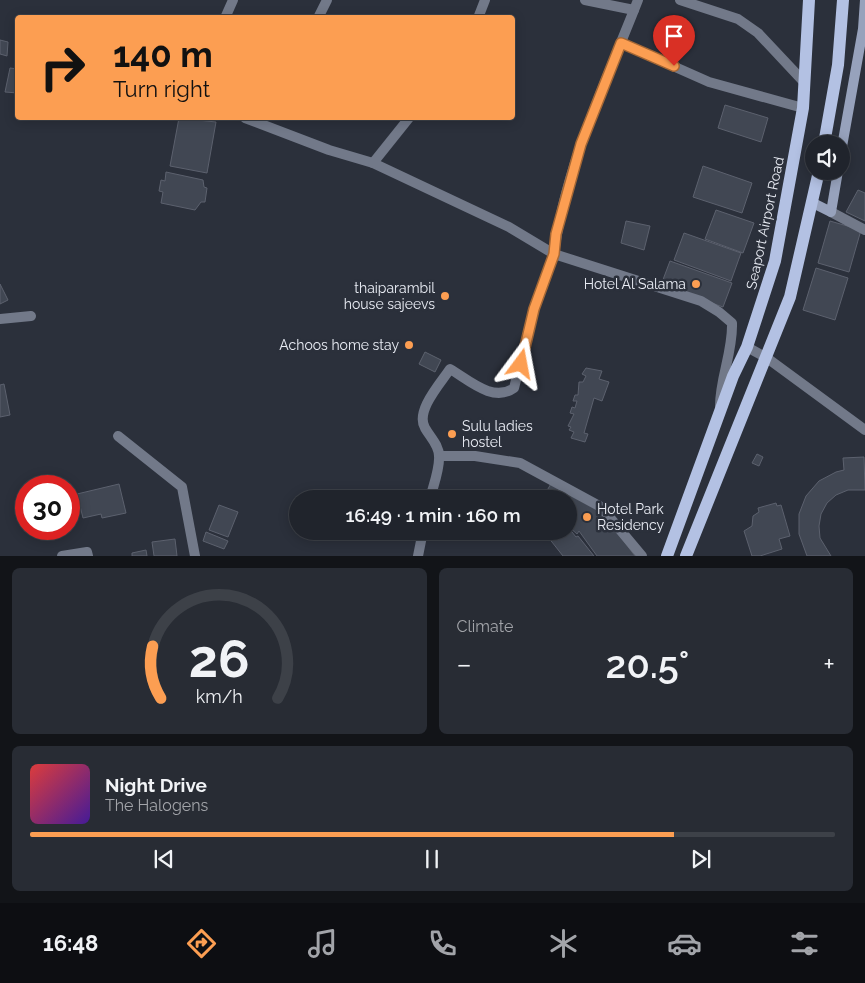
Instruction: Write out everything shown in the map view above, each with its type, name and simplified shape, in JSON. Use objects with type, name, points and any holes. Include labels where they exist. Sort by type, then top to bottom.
[{"type":"main road","name":"Seaport Airport Road","points":[[667,556],[733,376],[747,347],[775,260],[803,108],[808,0]]},
{"type":"main road","points":[[826,135],[838,65],[843,0]]},
{"type":"main road","points":[[686,556],[767,358],[790,296],[817,180]]},
{"type":"street","points":[[226,15],[233,0]]},
{"type":"street","points":[[320,15],[327,0]]},
{"type":"street","points":[[479,15],[485,0]]},
{"type":"street","points":[[432,490],[440,456],[435,441],[424,427],[423,416],[428,402],[450,369],[490,393],[500,395],[514,388],[534,309],[554,254],[556,234],[581,144],[636,5],[586,0]]},
{"type":"street","points":[[680,0],[738,19],[751,28],[804,82]]},
{"type":"street","points":[[844,135],[863,29],[865,0]]},
{"type":"street","points":[[621,43],[709,82],[803,108]]},
{"type":"street","points":[[250,120],[329,150],[373,163],[509,227],[554,254],[701,301],[720,312],[732,323],[733,341],[720,389],[719,415]]},
{"type":"street","points":[[373,163],[407,120]]},
{"type":"street","points":[[831,212],[836,180]]},
{"type":"street","points":[[813,203],[865,230]]},
{"type":"street","points":[[0,319],[30,316]]},
{"type":"street","points":[[747,347],[767,358],[865,430]]},
{"type":"street","points":[[118,436],[182,487],[195,556]]},
{"type":"street","points":[[440,456],[475,456],[520,463],[601,507],[642,556]]},
{"type":"street","points":[[418,556],[421,540]]},
{"type":"street","points":[[62,556],[87,552],[88,556]]},
{"type":"building","points":[[0,40],[8,42],[7,56],[0,54]]},
{"type":"building","points":[[10,68],[15,69],[15,93],[5,92]]},
{"type":"building","points":[[725,105],[768,118],[761,142],[718,128]]},
{"type":"building","points":[[179,120],[216,122],[207,173],[170,166]]},
{"type":"building","points":[[703,166],[752,183],[742,213],[693,197]]},
{"type":"building","points":[[166,172],[203,180],[204,187],[207,188],[205,202],[201,202],[195,210],[161,203],[163,192],[159,191],[161,180],[165,181]]},
{"type":"building","points":[[858,190],[865,193],[865,221],[846,212]]},
{"type":"building","points":[[716,210],[754,223],[743,253],[705,239]]},
{"type":"building","points":[[626,221],[650,226],[644,250],[621,243]]},
{"type":"building","points":[[830,221],[861,230],[849,272],[818,263]]},
{"type":"building","points":[[684,233],[741,253],[731,281],[674,260]]},
{"type":"building","name":"Hotel Al Salama","points":[[670,261],[732,283],[723,307],[661,285]]},
{"type":"building","points":[[816,268],[848,278],[835,320],[803,310]]},
{"type":"building","points":[[0,284],[8,300],[0,304]]},
{"type":"building","points":[[425,352],[441,360],[435,372],[419,364]]},
{"type":"building","points":[[586,368],[602,371],[599,379],[609,382],[602,401],[594,398],[584,433],[588,434],[585,442],[571,438],[574,432],[569,430],[571,427],[568,426],[574,414],[570,413],[572,407],[575,408],[577,401],[573,401],[575,395],[578,395],[579,382],[583,382],[586,376],[582,374]]},
{"type":"building","points":[[4,384],[10,415],[0,417],[0,385]]},
{"type":"building","points":[[757,454],[763,457],[759,466],[752,463]]},
{"type":"building","points":[[864,457],[865,490],[848,490],[836,495],[827,503],[821,514],[820,538],[831,556],[807,556],[799,534],[799,514],[806,496],[819,481],[844,470],[843,458]]},
{"type":"building","name":"Hotel Park Residency","points":[[552,482],[566,490],[547,490]]},
{"type":"building","points":[[119,484],[126,513],[102,518],[101,514],[83,518],[80,506],[80,493]]},
{"type":"building","name":"Hotel Park Residency","points":[[577,496],[599,508],[635,556],[597,556],[579,531],[577,534]]},
{"type":"building","points":[[776,503],[777,506],[781,505],[790,536],[779,539],[782,549],[760,556],[752,556],[744,531],[752,526],[753,516],[759,512],[758,508]]},
{"type":"building","points":[[219,505],[238,512],[228,537],[209,530]]},
{"type":"building","points":[[206,532],[228,541],[224,549],[203,541]]},
{"type":"building","points":[[578,536],[594,556],[563,556],[550,540],[577,540]]},
{"type":"building","points":[[175,539],[177,556],[154,556],[152,542]]},
{"type":"building","points":[[146,550],[147,556],[132,556],[132,553]]},
{"type":"place","name":"Hotel Al Salama","points":[[696,284]]},
{"type":"place","name":"thaiparambil house sajeevs","points":[[445,296]]},
{"type":"place","name":"Achoos home stay","points":[[409,345]]},
{"type":"place","name":"Sulu ladies hostel","points":[[452,434]]},
{"type":"place","name":"Hotel Park Residency","points":[[587,517]]},
{"type":"route","points":[[521,364],[534,309],[554,254],[556,234],[581,144],[621,43],[674,66]]}]
